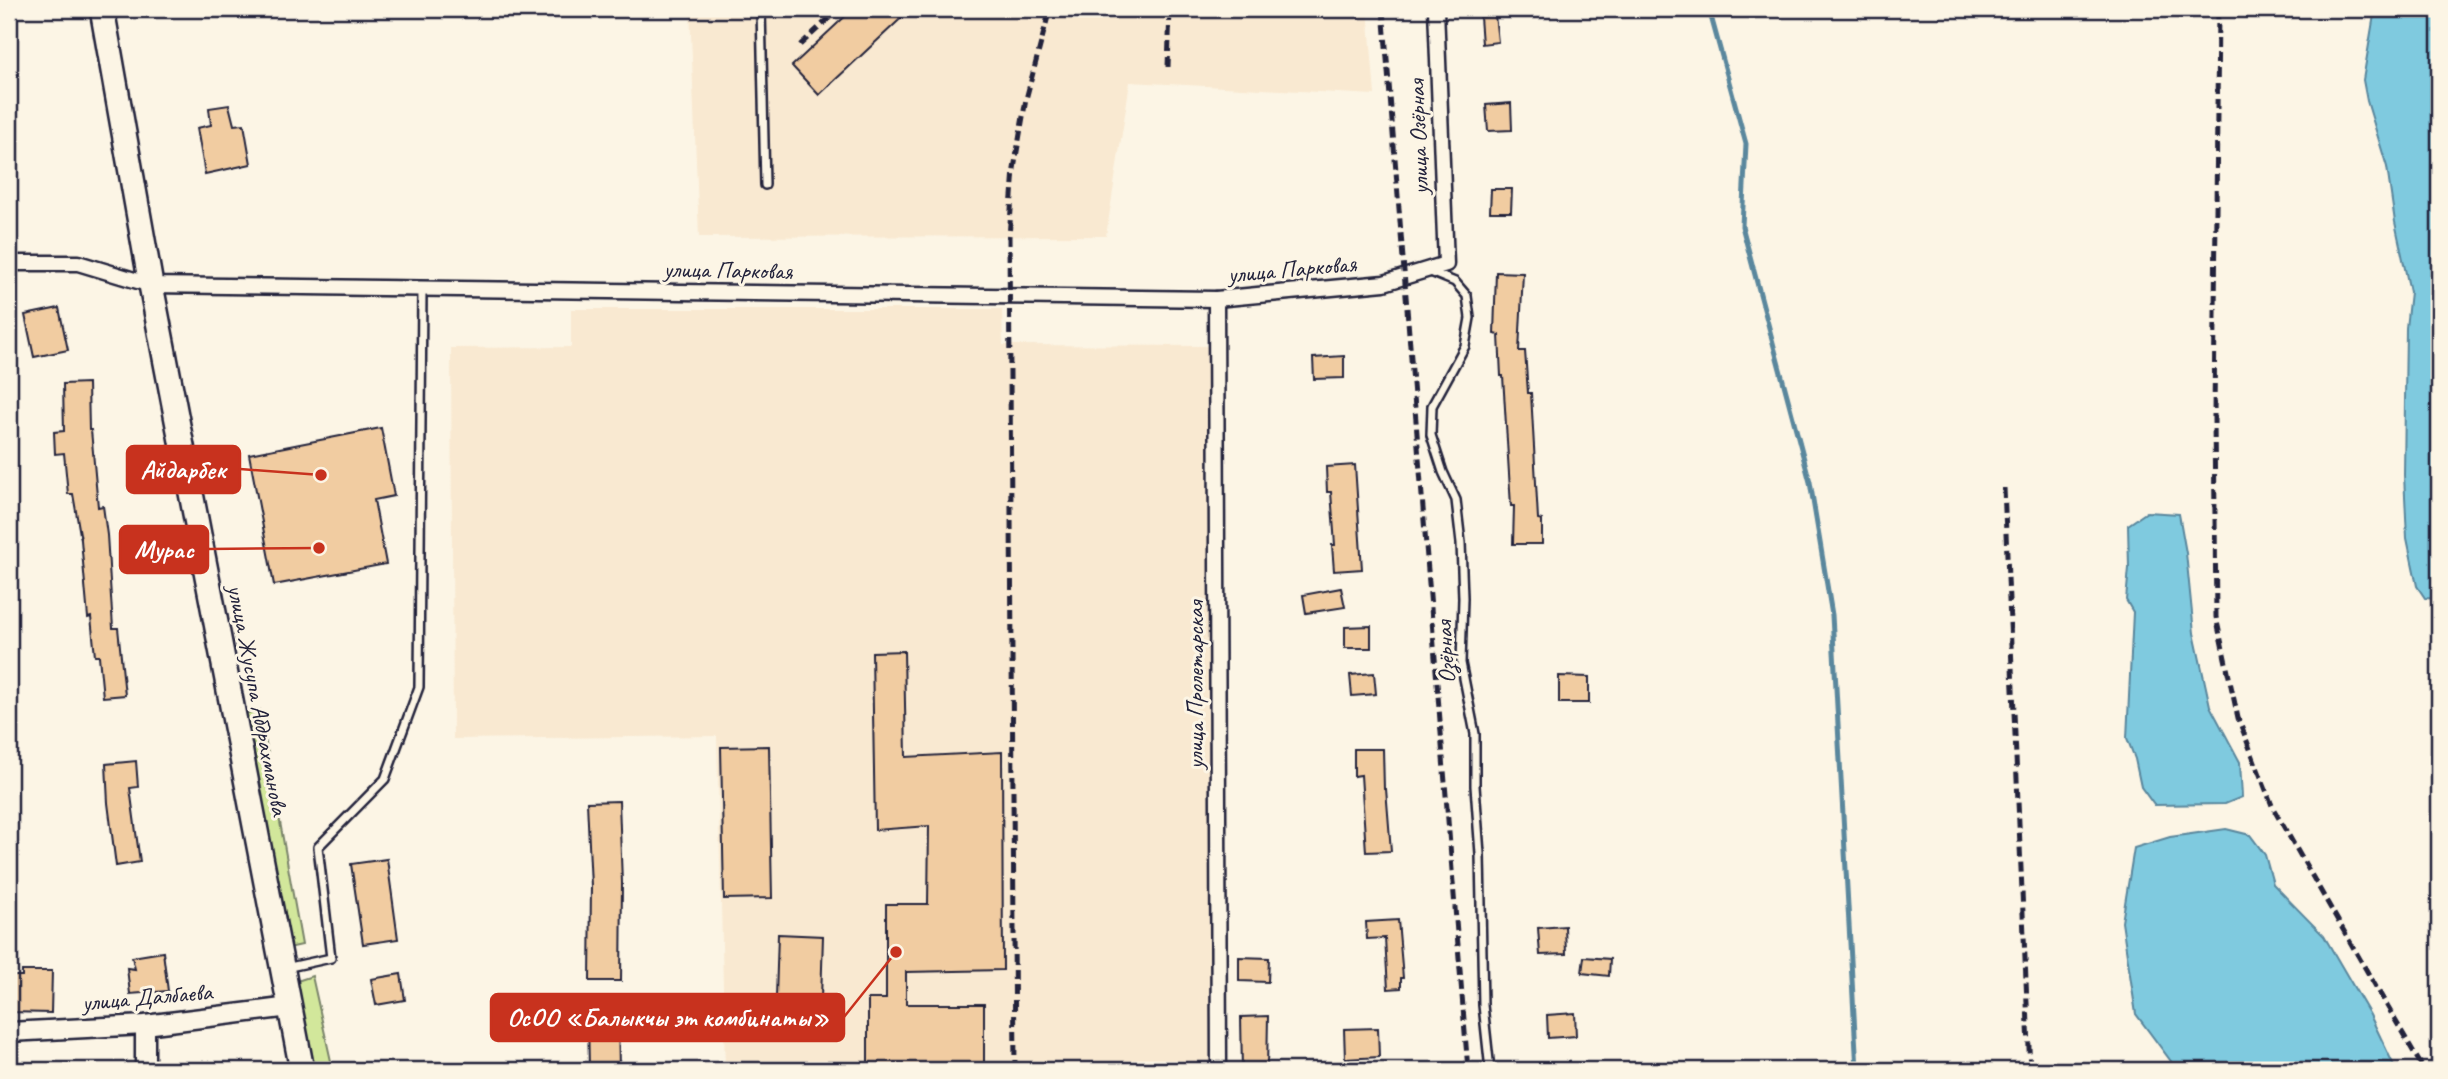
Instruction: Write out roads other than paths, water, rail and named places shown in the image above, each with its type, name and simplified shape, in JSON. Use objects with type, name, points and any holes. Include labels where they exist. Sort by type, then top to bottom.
[{"type":"highway","name":"улица Жусупа Абдрахманова","points":[[102,9],[151,285],[302,1070]]},
{"type":"street","name":"улица Озёрная","points":[[1436,9],[1446,264]]},
{"type":"street","name":"улица Парковая","points":[[9,263],[78,263],[151,285],[1216,299],[1384,283],[1446,264]]},
{"type":"street","name":"улица Пролетарская","points":[[1216,299],[1219,1070]]},
{"type":"street","name":"улица Далбаева","points":[[9,1032],[145,1025],[290,1007]]},
{"type":"street","points":[[145,1025],[145,1070]]},
{"type":"lane","points":[[761,9],[765,185]]},
{"type":"lane","name":"Озёрная","points":[[1426,270],[1455,282],[1467,296],[1470,318],[1465,346],[1432,406],[1431,435],[1456,500],[1461,543],[1461,663],[1475,734],[1483,1005],[1490,1070]]},
{"type":"lane","points":[[282,968],[331,958],[318,847],[385,779],[419,687],[422,288]]},
{"type":"water","points":[[2375,9],[2439,9],[2439,599],[2425,598],[2417,586],[2407,538],[2404,475],[2406,328],[2410,292],[2387,167],[2363,80]]},
{"type":"water","points":[[2147,512],[2179,514],[2194,633],[2210,706],[2240,762],[2242,797],[2225,804],[2154,805],[2141,787],[2127,738],[2133,612],[2126,600],[2129,568],[2128,525]]},
{"type":"water","points":[[2226,829],[2250,835],[2265,855],[2273,884],[2324,936],[2370,1015],[2396,1070],[2183,1070],[2173,1064],[2136,1014],[2122,922],[2134,848],[2170,837]]},
{"type":"waterway","points":[[1709,9],[1746,144],[1742,226],[1810,482],[1832,615],[1857,1070]]},
{"type":"railway","points":[[800,45],[839,9]]},
{"type":"railway","points":[[1015,1070],[1009,237],[1014,169],[1026,99],[1050,9]]},
{"type":"railway","points":[[1168,67],[1170,9]]},
{"type":"railway","points":[[1383,9],[1468,1070]]},
{"type":"railway","points":[[2218,9],[2214,417],[2216,617],[2238,718],[2273,808],[2424,1070]]},
{"type":"railway","points":[[2004,488],[2030,1070]]},
{"type":"place","name":"Айдарбек","points":[[321,475]]},
{"type":"place","name":"Мурас","points":[[319,548]]},
{"type":"place","name":"ОсОО «Балыкчы эт комбинаты»","points":[[896,952]]}]
